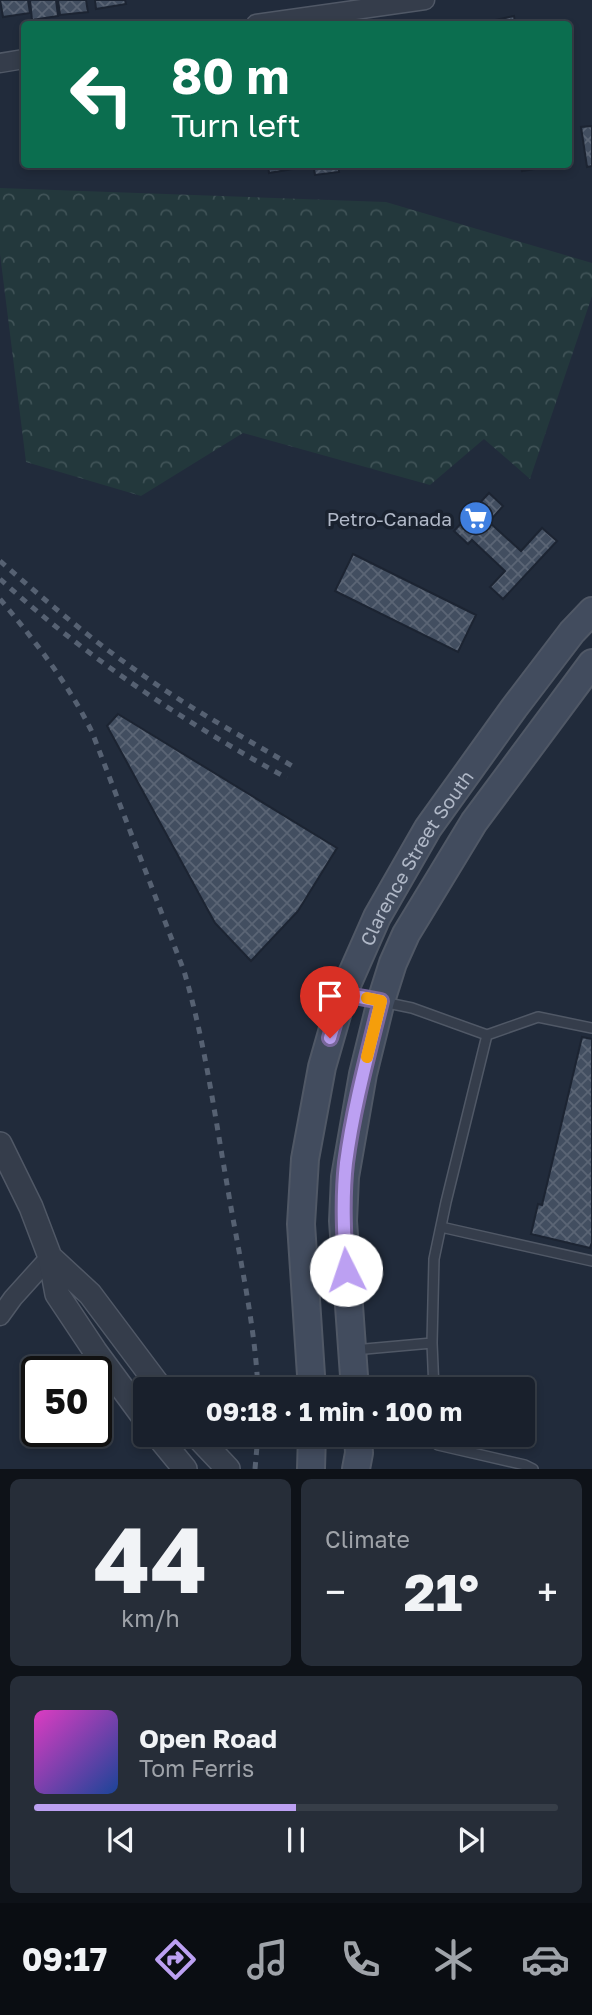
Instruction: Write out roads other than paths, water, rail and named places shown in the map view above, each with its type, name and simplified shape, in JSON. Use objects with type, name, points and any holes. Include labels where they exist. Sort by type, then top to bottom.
[{"type":"main road","name":"Clarence Street South","points":[[311,1377],[301,1224],[305,1159],[322,1067],[343,994],[377,917],[428,828],[514,708],[572,632],[592,611]]},
{"type":"main road","name":"Clarence Street South","points":[[354,1377],[343,1220],[345,1177],[363,1074],[381,1001],[406,934],[474,821],[592,663]]},
{"type":"main road","points":[[311,1469],[312,1447]]},
{"type":"main road","points":[[356,1469],[359,1447]]},
{"type":"street","points":[[265,21],[305,8],[425,0]]},
{"type":"street","points":[[0,63],[21,60]]},
{"type":"street","points":[[0,1144],[31,1207],[50,1257],[57,1294],[133,1403]]},
{"type":"street","points":[[0,1316],[50,1257]]},
{"type":"street","points":[[50,1257],[90,1294],[152,1377]]},
{"type":"street","points":[[167,1447],[185,1469]]},
{"type":"street","points":[[207,1447],[228,1469]]},
{"type":"lane","points":[[343,994],[412,1008],[487,1035],[538,1017],[592,1028]]},
{"type":"lane","points":[[433,1377],[434,1259],[487,1035]]},
{"type":"lane","points":[[441,1227],[592,1261]]},
{"type":"lane","points":[[352,1350],[432,1343]]},
{"type":"lane","points":[[443,1447],[533,1469]]},
{"type":"railway","points":[[0,561],[128,665],[183,702],[294,767]]},
{"type":"railway","points":[[0,579],[67,636],[138,687],[287,778]]},
{"type":"railway","points":[[0,599],[50,663],[92,732],[184,971],[214,1107],[250,1315],[257,1377]]},
{"type":"railway","points":[[255,1469],[257,1447]]},
{"type":"place","name":"Petro-Canada","points":[[476,518]]}]
